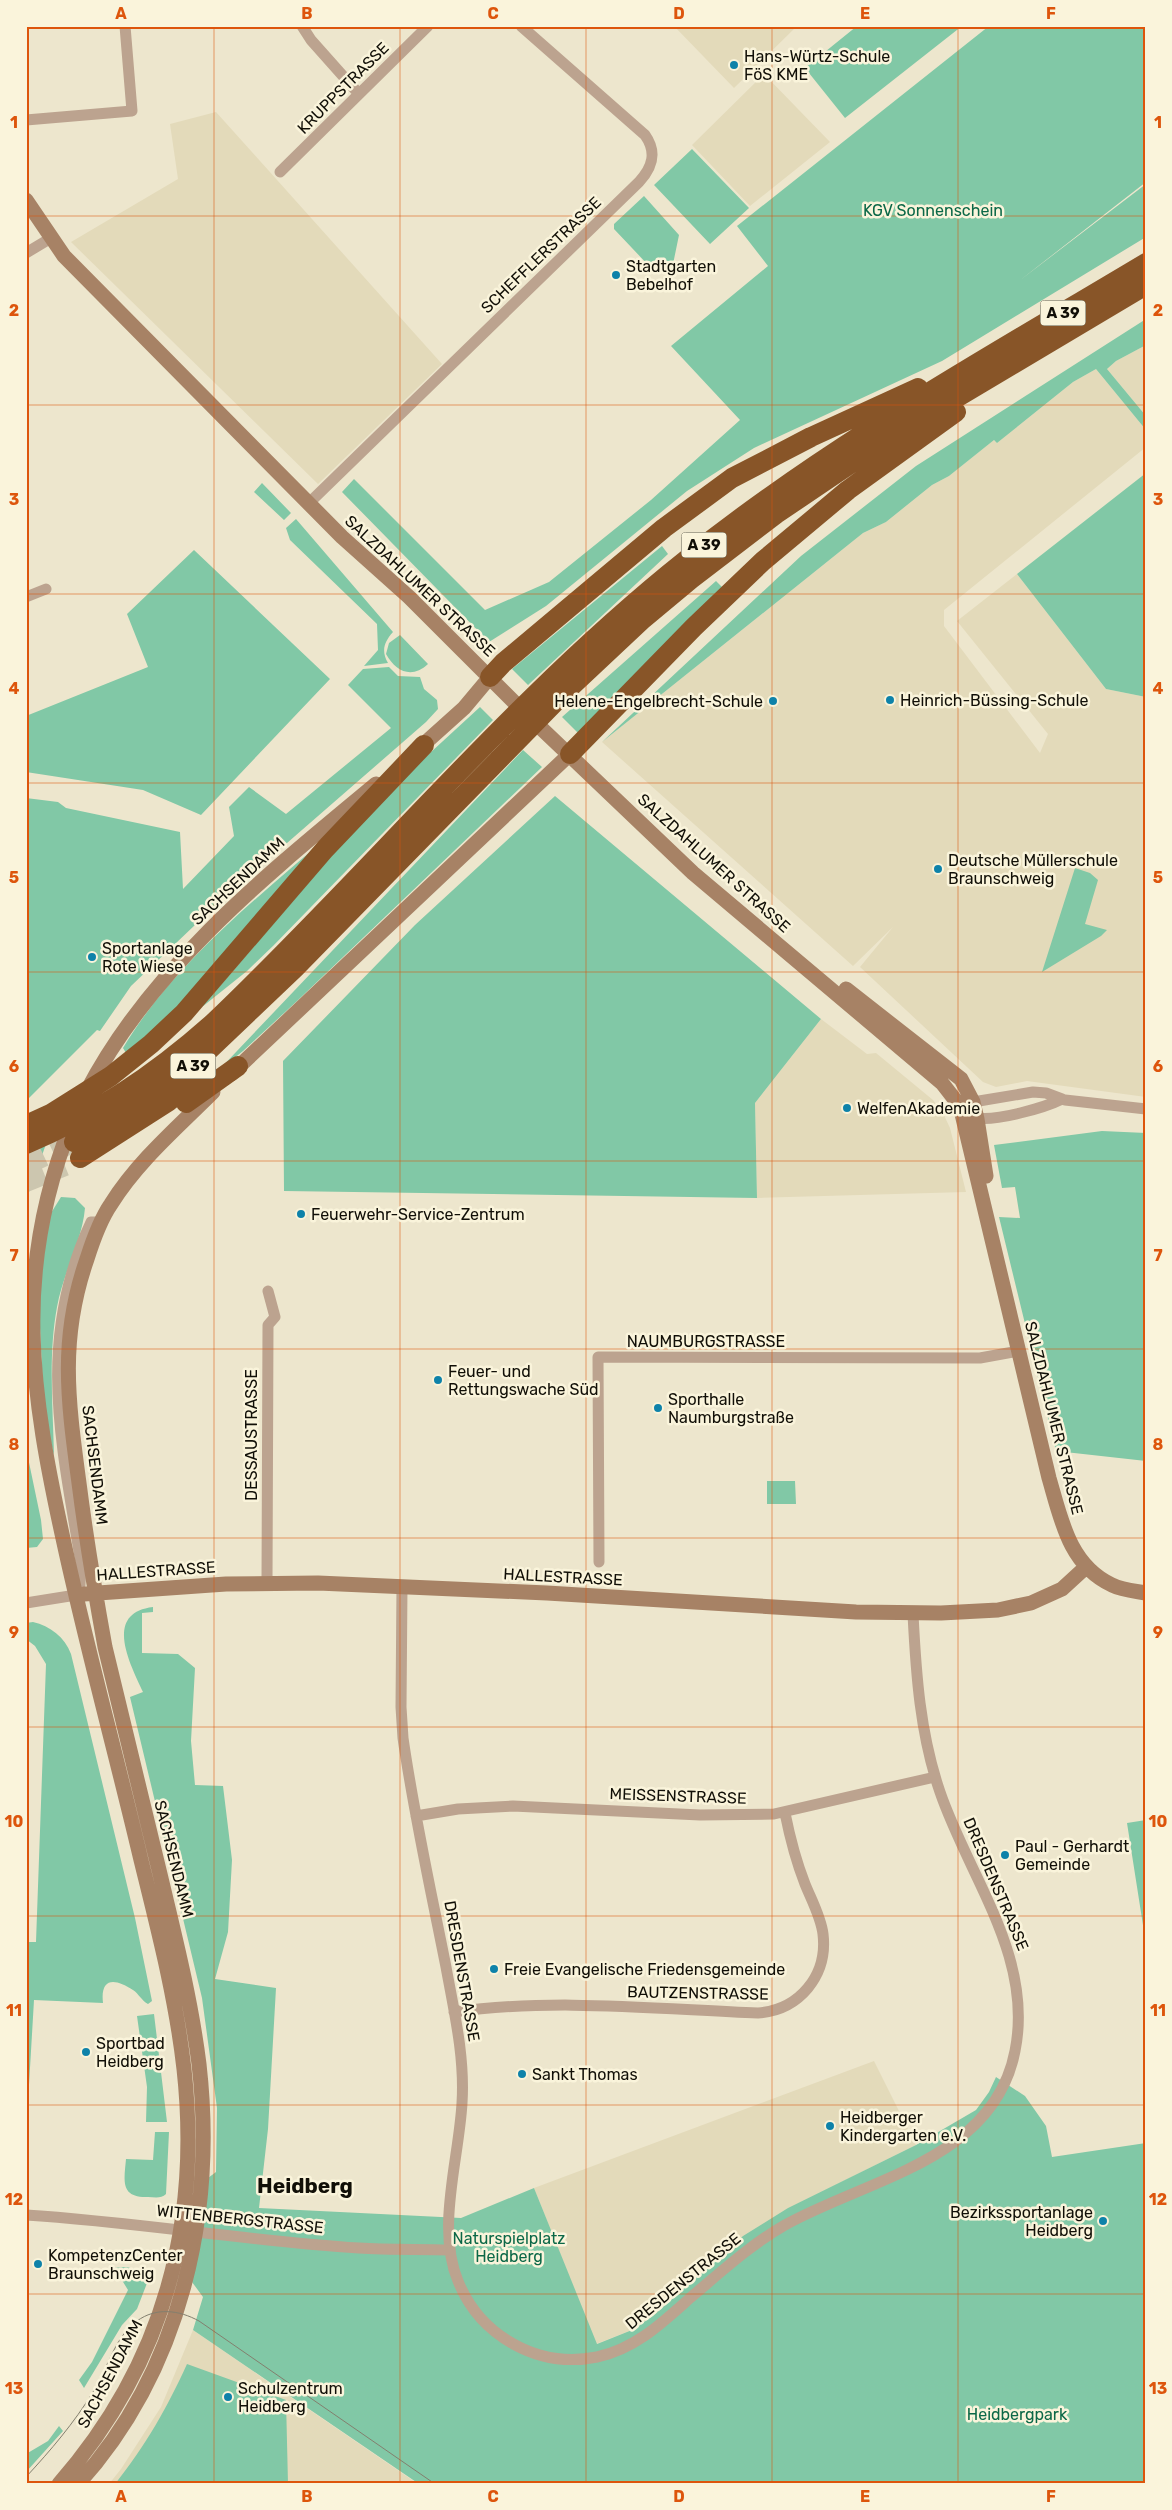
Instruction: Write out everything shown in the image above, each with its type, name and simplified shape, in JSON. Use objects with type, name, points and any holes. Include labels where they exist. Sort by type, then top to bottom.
[{"type":"highway","name":"A 39","points":[[26,1144],[86,1115],[125,1091],[170,1060],[212,1024],[542,690],[651,589],[752,508],[837,450],[1146,263]]},
{"type":"highway","name":"A 39","points":[[238,1066],[155,1122],[120,1141],[73,1155],[169,1101],[207,1070],[274,1004],[295,968],[562,695],[643,619],[691,579],[776,514],[844,468],[1146,285]]},
{"type":"highway","points":[[565,750],[763,561],[848,490],[984,393],[1021,359]]},
{"type":"highway","points":[[493,681],[503,663],[664,528],[732,478],[811,437],[980,362]]},
{"type":"highway","points":[[49,1115],[111,1076],[151,1044],[184,1014],[325,849],[424,745]]},
{"type":"highway","points":[[26,1125],[97,1093],[131,1073],[223,1000],[272,965]]},
{"type":"street","points":[[26,120],[132,111],[125,26]]},
{"type":"street","points":[[302,26],[311,40],[360,94]]},
{"type":"street","name":"KRUPPSTRASSE","points":[[280,172],[428,26]]},
{"type":"street","name":"SCHEFFLERSTRASSE","points":[[308,504],[647,174],[652,162],[651,145],[645,136],[521,26]]},
{"type":"street","name":"SALZDAHLUMER STRASSE","points":[[26,200],[64,256],[308,504],[409,597],[493,681],[693,872],[942,1082],[956,1101],[962,1114],[1049,1478],[1065,1531],[1073,1551],[1086,1568],[1100,1579],[1114,1586],[1146,1593]]},
{"type":"street","points":[[26,253],[51,238]]},
{"type":"street","points":[[26,597],[46,589]]},
{"type":"street","name":"SACHSENDAMM","points":[[78,2484],[118,2434],[168,2340],[184,2291],[188,2230],[188,2154],[184,2070],[177,2022],[156,1920],[76,1595],[45,1454],[34,1372],[32,1289],[44,1211],[60,1153],[77,1111],[104,1060],[134,1015],[186,954],[227,914],[307,841],[424,745],[493,681]]},
{"type":"street","name":"SACHSENDAMM","points":[[59,2484],[107,2423],[143,2356],[162,2311],[174,2265],[188,2230],[202,2180],[204,2152],[201,2094],[193,2025],[182,1967],[105,1647],[94,1593],[69,1412],[67,1360],[75,1296],[100,1222],[110,1204],[142,1163],[238,1066],[565,750]]},
{"type":"street","name":"SALZDAHLUMER STRASSE","points":[[814,974],[836,980],[945,1065],[961,1080],[973,1102],[977,1118],[986,1174],[986,1208]]},
{"type":"street","points":[[1032,1092],[1046,1093],[1062,1099],[1035,1109],[977,1118],[962,1114],[973,1102],[1032,1092]]},
{"type":"street","points":[[1065,1100],[1146,1109]]},
{"type":"street","name":"SACHSENDAMM","points":[[76,1595],[80,1585],[81,1563],[58,1413],[56,1386],[58,1336],[65,1293],[82,1240],[91,1222],[100,1222]]},
{"type":"street","name":"DESSAUSTRASSE","points":[[267,1582],[268,1325],[275,1316],[268,1292]]},
{"type":"street","name":"NAUMBURGSTRASSE","points":[[599,1562],[598,1357],[980,1358],[1018,1350]]},
{"type":"street","name":"HALLESTRASSE","points":[[26,1602],[94,1593],[267,1582],[402,1586],[913,1614],[998,1610],[1031,1603],[1062,1589],[1086,1568]]},
{"type":"street","name":"DRESDENSTRASSE","points":[[402,1586],[401,1707],[408,1772],[454,2012],[463,2096],[449,2218],[450,2250],[456,2279],[464,2295],[486,2325],[500,2337],[517,2347],[555,2358],[575,2360],[598,2357],[643,2338],[736,2258],[766,2236],[804,2214],[918,2164],[969,2131],[994,2103],[1009,2074],[1014,2060],[1019,2020],[1017,1984],[1008,1949],[962,1847],[935,1776],[925,1739],[920,1703],[913,1614]]},
{"type":"street","name":"MEISSENSTRASSE","points":[[416,1816],[458,1809],[494,1807],[700,1815],[785,1813],[935,1776]]},
{"type":"street","name":"BAUTZENSTRASSE","points":[[454,2012],[487,2007],[543,2005],[758,2013],[782,2010],[803,1994],[817,1974],[823,1948],[823,1933],[795,1856],[785,1813]]},
{"type":"street","name":"WITTENBERGSTRASSE","points":[[26,2215],[358,2248],[450,2250]]},
{"type":"shaded area","name":"Hans-Würtz-Schule FöS KME","points":[[674,26],[797,26],[734,88]]},
{"type":"shaded area","points":[[764,74],[830,142],[750,206],[692,145]]},
{"type":"shaded area","points":[[216,112],[442,364],[318,484],[71,242],[178,179],[170,124]]},
{"type":"shaded area","points":[[1146,345],[1146,416],[1107,369],[1116,361]]},
{"type":"shaded area","points":[[1096,369],[1146,430],[1146,447],[944,610],[944,626],[1040,753],[1048,734],[957,621],[1017,574],[1106,689],[1146,697],[1146,1097],[1027,1081],[996,1087],[983,1082],[860,967],[893,927],[853,966],[602,742],[863,533],[886,522],[932,485],[949,476],[994,440],[997,443],[1073,382]]},
{"type":"shaded area","name":"WelfenAkademie","points":[[821,1019],[867,1054],[876,1053],[933,1100],[943,1113],[950,1128],[966,1192],[757,1198],[755,1103]]},
{"type":"shaded area","points":[[874,2061],[916,2145],[789,2208],[706,2268],[653,2316],[632,2330],[596,2344],[534,2188]]},
{"type":"shaded area","name":"Schulzentrum Heidberg","points":[[193,2330],[418,2484],[109,2484],[121,2469],[161,2407]]},
{"type":"green space","points":[[857,26],[962,26],[845,118],[805,68]]},
{"type":"green space","name":"KGV Sonnenschein","points":[[989,26],[1146,26],[1146,182],[1019,281],[1146,184],[1146,237],[942,361],[754,448],[687,491],[546,606],[489,642],[342,492],[354,479],[485,610],[549,582],[651,500],[740,420],[671,346],[768,266],[737,226]]},
{"type":"green space","points":[[692,149],[749,208],[710,244],[654,185]]},
{"type":"green space","points":[[644,196],[679,235],[672,269],[661,257],[650,267],[614,229],[614,224]]},
{"type":"green space","points":[[1146,319],[1146,345],[1116,361],[1107,369],[1146,416],[1146,430],[1096,369],[1073,382],[997,443],[994,440],[949,476],[932,485],[886,522],[863,533],[602,742],[801,556],[916,466]]},
{"type":"green space","points":[[1146,473],[1146,697],[1106,689],[1017,574]]},
{"type":"green space","points":[[262,483],[291,513],[284,520],[254,492]]},
{"type":"green space","points":[[296,519],[393,632],[387,639],[384,647],[388,663],[364,666],[378,650],[377,624],[290,540],[286,528]]},
{"type":"green space","points":[[662,546],[668,554],[528,685],[512,669]]},
{"type":"green space","points":[[194,550],[330,679],[201,815],[143,790],[26,772],[26,716],[148,667],[127,614]]},
{"type":"green space","points":[[716,581],[723,588],[579,734],[562,717]]},
{"type":"green space","points":[[400,635],[428,664],[422,669],[410,672],[399,669],[386,654],[389,643]]},
{"type":"green space","name":"Sportanlage Rote Wiese","points":[[389,667],[398,676],[420,677],[424,689],[437,700],[438,709],[426,722],[217,904],[131,986],[100,1031],[97,1030],[26,1101],[26,798],[58,802],[66,808],[180,832],[183,889],[234,836],[229,807],[249,787],[286,814],[391,728],[348,685],[363,669]]},
{"type":"green space","points":[[480,707],[493,720],[274,945],[247,971],[202,1007],[380,799]]},
{"type":"green space","points":[[523,750],[542,767],[296,1002],[243,1051],[217,1072]]},
{"type":"green space","points":[[555,796],[821,1019],[755,1103],[757,1198],[284,1191],[283,1061],[415,925]]},
{"type":"green space","points":[[331,834],[174,1012],[126,1053],[123,1048],[144,1017],[192,960],[246,907]]},
{"type":"green space","points":[[1075,868],[1090,873],[1098,880],[1085,924],[1107,930],[1101,936],[1042,972]]},
{"type":"green space","points":[[1102,1131],[1146,1133],[1146,1461],[1056,1451],[999,1217],[1020,1218],[1015,1187],[1002,1188],[994,1145]]},
{"type":"green space","points":[[46,1144],[27,1198],[26,1205],[26,1153]]},
{"type":"green space","points":[[61,1197],[75,1198],[85,1208],[80,1233],[63,1282],[54,1325],[52,1381],[54,1456],[44,1410],[39,1307],[42,1262],[51,1213]]},
{"type":"green space","points":[[26,1448],[41,1520],[43,1539],[37,1547],[26,1548]]},
{"type":"green space","points":[[767,1481],[795,1481],[796,1504],[767,1504]]},
{"type":"green space","points":[[153,1607],[153,1612],[142,1613],[142,1653],[178,1654],[195,1668],[191,1741],[195,1785],[223,1786],[232,1860],[228,1932],[215,1979],[276,1988],[268,2129],[259,2208],[461,2218],[534,2188],[597,2344],[632,2330],[653,2316],[743,2236],[788,2208],[916,2145],[976,2110],[989,2092],[996,2077],[1025,2096],[1046,2126],[1052,2157],[1146,2143],[1146,2484],[419,2484],[193,2330],[203,2297],[192,2282],[206,2206],[208,2178],[216,2172],[217,2108],[202,1998],[130,1697],[143,1692],[127,1654],[124,1629],[129,1619],[138,1611]]},
{"type":"green space","points":[[33,1622],[51,1629],[61,1637],[71,1654],[135,1918],[152,2001],[148,2004],[133,1990],[115,1982],[106,1984],[103,2003],[34,2000],[28,2102],[26,2103],[26,1942],[36,1942],[46,1664],[35,1646],[26,1639],[26,1623]]},
{"type":"green space","points":[[1146,1820],[1146,1938],[1145,1938],[1127,1823]]},
{"type":"green space","points":[[154,2014],[167,2122],[146,2122],[147,2087],[137,2016]]},
{"type":"green space","points":[[155,2132],[169,2132],[166,2194],[162,2197],[139,2197],[132,2195],[126,2187],[125,2181],[126,2159],[153,2160]]},
{"type":"green space","points":[[126,2267],[140,2270],[149,2278],[137,2309],[122,2325],[84,2388],[79,2380],[92,2362],[128,2290],[120,2277],[108,2277],[112,2268]]},
{"type":"green space","name":"Schulzentrum Heidberg","points":[[187,2364],[286,2400],[288,2484],[115,2484],[137,2455],[155,2426]]},
{"type":"green space","points":[[59,2426],[63,2431],[26,2472],[26,2454],[48,2441]]},
{"type":"tunnel","points":[[26,1165],[74,1142]]},
{"type":"tunnel","points":[[26,1182],[65,1166]]},
{"type":"tram line","points":[[26,2477],[78,2415],[98,2383],[117,2344],[129,2327],[152,2314],[176,2312],[199,2321],[435,2484]]},
{"type":"place","name":"Hans-Würtz-Schule FöS KME","points":[[734,65]]},
{"type":"place","name":"Stadtgarten Bebelhof","points":[[616,275]]},
{"type":"place","name":"Heinrich-Büssing-Schule","points":[[890,700]]},
{"type":"place","name":"Helene-Engelbrecht-Schule","points":[[773,701]]},
{"type":"place","name":"Deutsche Müllerschule Braunschweig","points":[[938,869]]},
{"type":"place","name":"Sportanlage Rote Wiese","points":[[92,957]]},
{"type":"place","name":"WelfenAkademie","points":[[847,1108]]},
{"type":"place","name":"Feuerwehr-Service-Zentrum","points":[[301,1214]]},
{"type":"place","name":"Feuer- und Rettungswache Süd","points":[[438,1380]]},
{"type":"place","name":"Sporthalle Naumburgstraße","points":[[658,1408]]},
{"type":"place","name":"Paul - Gerhardt Gemeinde","points":[[1005,1855]]},
{"type":"place","name":"Freie Evangelische Friedensgemeinde","points":[[494,1969]]},
{"type":"place","name":"Sportbad Heidberg","points":[[86,2052]]},
{"type":"place","name":"Sankt Thomas","points":[[522,2074]]},
{"type":"place","name":"Heidberger Kindergarten e.V.","points":[[830,2126]]},
{"type":"place","name":"Bezirkssportanlage Heidberg","points":[[1103,2221]]},
{"type":"place","name":"KompetenzCenter Braunschweig","points":[[38,2264]]},
{"type":"place","name":"Schulzentrum Heidberg","points":[[228,2397]]},
{"type":"district","name":"Heidberg","points":[[305,2185]]},
{"type":"park label","name":"Naturspielplatz Heidberg","points":[[509,2247]]},
{"type":"park label","name":"Heidbergpark","points":[[1017,2414]]}]
